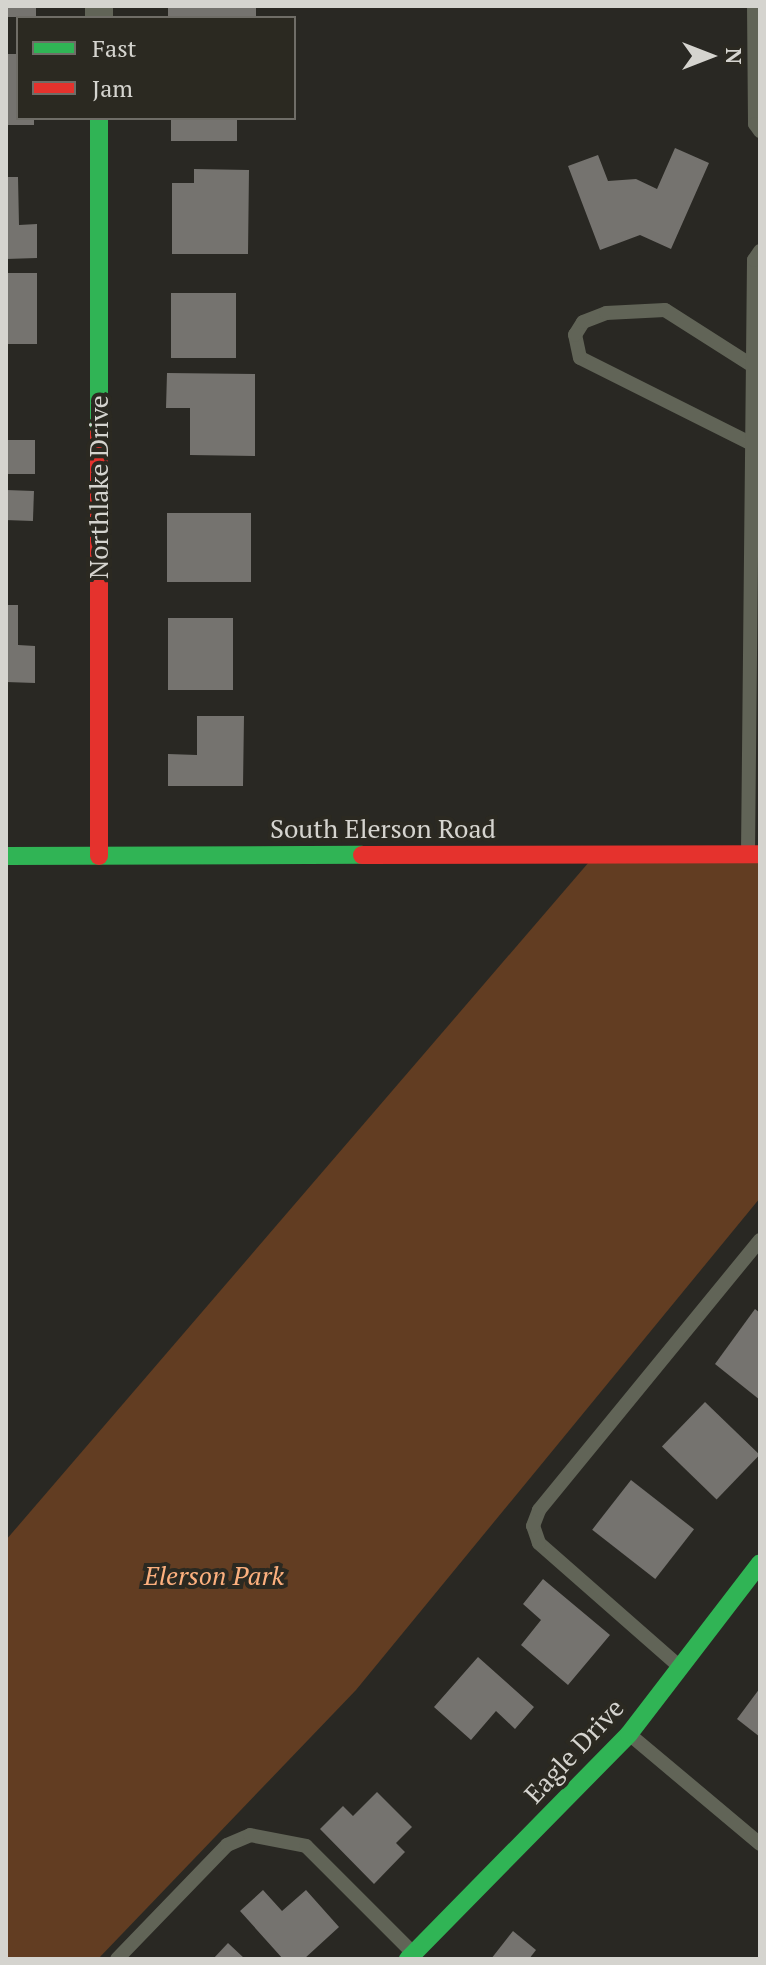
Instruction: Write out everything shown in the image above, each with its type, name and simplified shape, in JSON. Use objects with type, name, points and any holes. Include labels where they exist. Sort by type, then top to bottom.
[{"type":"street","name":"Northlake Drive","points":[[99,120],[99,856]]},
{"type":"street","name":"South Elerson Road","points":[[6,856],[754,854]]},
{"type":"street","name":"Eagle Drive","points":[[410,1956],[629,1734],[760,1563]]},
{"type":"lane","points":[[754,6],[755,124],[760,131]]},
{"type":"lane","points":[[754,854],[752,444],[754,260],[760,251]]},
{"type":"lane","points":[[752,444],[580,358],[575,335],[583,322],[606,313],[665,310],[753,366]]},
{"type":"lane","points":[[681,1668],[539,1543],[533,1526],[539,1510],[760,1240]]},
{"type":"lane","points":[[629,1734],[760,1844]]},
{"type":"lane","points":[[117,1959],[227,1845],[250,1835],[306,1846],[410,1956]]},
{"type":"green space","name":"Elerson Park","points":[[595,855],[760,863],[760,1198],[356,1690],[98,1959],[6,1959],[6,1540]]},
{"type":"building","points":[[6,6],[36,6],[36,16],[6,17]]},
{"type":"building","points":[[168,6],[256,6],[256,16],[168,16]]},
{"type":"building","points":[[6,54],[16,54],[16,120],[34,120],[34,125],[6,125]]},
{"type":"building","points":[[171,120],[237,120],[237,141],[171,141]]},
{"type":"building","points":[[675,148],[709,163],[671,249],[640,235],[600,250],[568,166],[598,155],[608,181],[636,179],[657,189]]},
{"type":"building","points":[[194,169],[249,170],[248,254],[172,254],[172,183],[194,183]]},
{"type":"building","points":[[6,177],[18,177],[19,225],[37,224],[37,258],[6,259]]},
{"type":"building","points":[[6,273],[37,273],[37,344],[6,344]]},
{"type":"building","points":[[171,293],[236,293],[236,358],[171,358]]},
{"type":"building","points":[[167,373],[255,374],[255,456],[190,455],[190,408],[166,408]]},
{"type":"building","points":[[6,440],[35,440],[35,474],[6,474]]},
{"type":"building","points":[[6,490],[34,491],[33,521],[6,520]]},
{"type":"building","points":[[167,513],[251,513],[251,582],[167,582]]},
{"type":"building","points":[[6,605],[18,605],[18,645],[35,646],[35,683],[6,682]]},
{"type":"building","points":[[168,618],[233,618],[233,690],[168,690]]},
{"type":"building","points":[[197,716],[244,716],[243,786],[168,786],[168,754],[197,755]]},
{"type":"building","points":[[755,1309],[760,1313],[760,1400],[715,1364]]},
{"type":"building","points":[[705,1402],[760,1455],[717,1499],[662,1447]]},
{"type":"building","points":[[631,1480],[694,1529],[655,1579],[592,1530]]},
{"type":"building","points":[[543,1579],[610,1635],[568,1685],[521,1645],[541,1620],[523,1604]]},
{"type":"building","points":[[478,1657],[534,1707],[515,1729],[496,1711],[471,1740],[434,1707]]},
{"type":"building","points":[[760,1688],[760,1737],[737,1719]]},
{"type":"building","points":[[377,1792],[412,1827],[396,1843],[405,1852],[374,1884],[320,1829],[343,1806],[353,1816]]},
{"type":"building","points":[[263,1890],[282,1911],[306,1890],[339,1927],[304,1959],[283,1959],[240,1911]]},
{"type":"building","points":[[513,1931],[536,1950],[529,1959],[491,1959]]},
{"type":"building","points":[[228,1943],[245,1959],[213,1959]]},
{"type":"traffic: fast","points":[[99,120],[99,433]]},
{"type":"traffic: fast","points":[[6,856],[362,855]]},
{"type":"traffic: fast","points":[[408,1959],[629,1734],[760,1563]]},
{"type":"traffic: jam","points":[[99,433],[99,856]]},
{"type":"traffic: jam","points":[[362,855],[760,854]]}]
